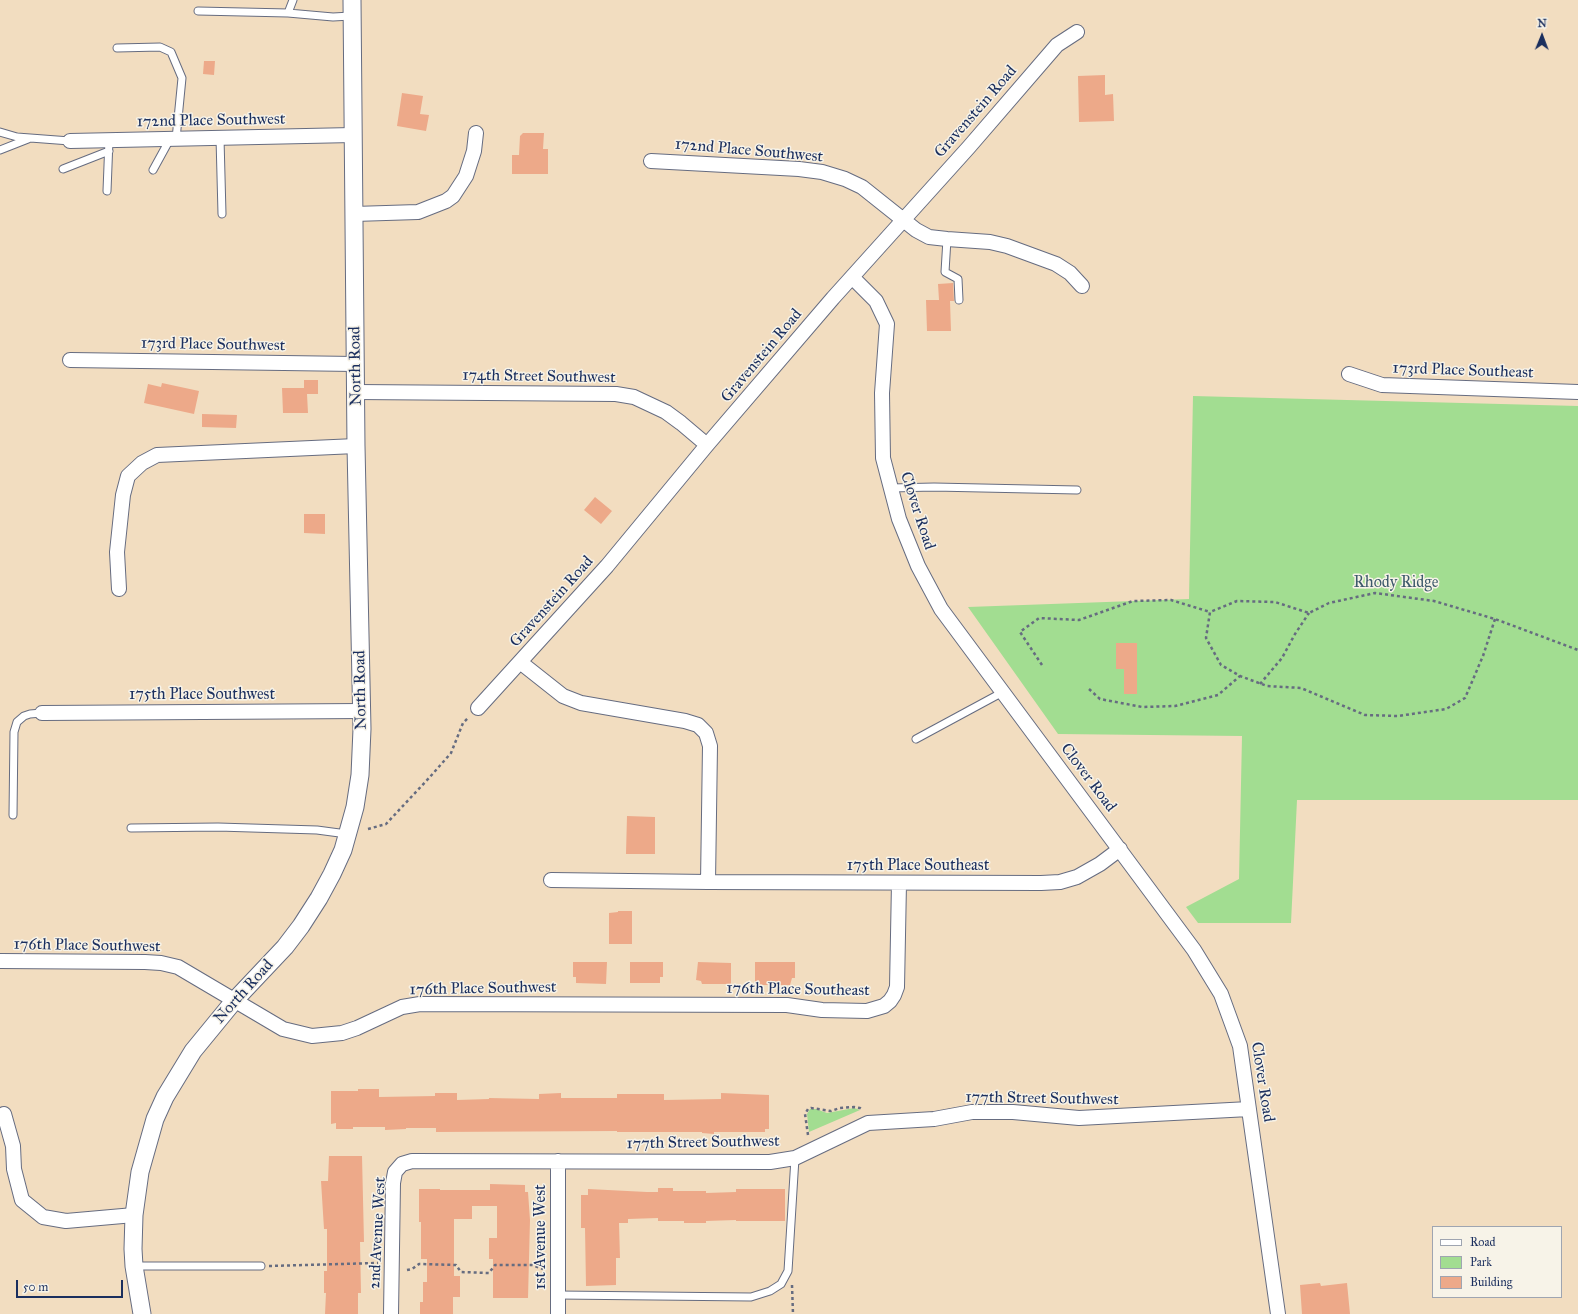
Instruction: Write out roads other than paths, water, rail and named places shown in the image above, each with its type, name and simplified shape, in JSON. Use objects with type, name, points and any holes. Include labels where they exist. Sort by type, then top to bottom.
[{"type":"street","name":"North Road","points":[[142,1314],[134,1266],[134,1215],[140,1172],[146,1146],[155,1119],[165,1097],[189,1057],[234,1001],[282,950],[301,926],[332,874],[348,834],[355,807],[362,749],[362,711],[356,446],[352,8]]},
{"type":"street","name":"Gravenstein Road","points":[[478,708],[607,566],[707,445],[852,277],[969,147],[1057,45],[1077,32]]},
{"type":"street","points":[[354,214],[418,212],[446,201],[452,196],[466,176],[474,152],[476,133]]},
{"type":"street","name":"172nd Place Southwest","points":[[70,141],[109,146],[173,139],[353,135]]},
{"type":"street","name":"172nd Place Southwest","points":[[651,160],[799,169],[822,172],[845,179],[862,187],[916,230],[929,237],[982,241],[1007,246],[1056,264],[1070,273],[1082,286]]},
{"type":"street","name":"Clover Road","points":[[852,277],[876,301],[887,324],[882,393],[883,458],[899,519],[918,566],[941,609],[1194,950],[1221,994],[1240,1046],[1278,1314]]},
{"type":"street","name":"173rd Place Southwest","points":[[70,360],[356,364]]},
{"type":"street","name":"173rd Place Southeast","points":[[1349,374],[1382,385],[1578,392]]},
{"type":"street","name":"174th Street Southwest","points":[[356,392],[616,394],[634,397],[666,412],[707,445]]},
{"type":"street","points":[[119,589],[117,552],[122,495],[128,476],[142,463],[157,455],[356,446]]},
{"type":"street","points":[[520,662],[563,696],[581,703],[685,721],[698,725],[706,734],[710,746],[708,882],[551,880]]},
{"type":"street","name":"175th Place Southwest","points":[[42,713],[362,711]]},
{"type":"street","name":"175th Place Southeast","points":[[708,882],[1060,882],[1077,877],[1100,864],[1120,850]]},
{"type":"street","name":"176th Place Southeast","points":[[702,1006],[787,1006],[822,1010],[867,1011],[884,1006],[890,1001],[897,987],[899,883]]},
{"type":"street","name":"176th Place Southwest","points":[[0,961],[161,963],[178,967],[283,1029],[312,1036],[342,1033],[357,1028],[402,1007],[420,1004],[702,1006]]},
{"type":"street","name":"177th Street Southwest","points":[[412,1161],[770,1162],[795,1158],[868,1124],[934,1119],[972,1112],[1013,1112],[1078,1118],[1249,1109]]},
{"type":"street","points":[[4,1114],[13,1146],[14,1169],[22,1200],[43,1217],[66,1221],[134,1215]]},
{"type":"street","name":"2nd Avenue West","points":[[391,1314],[393,1183],[396,1172],[402,1164],[412,1161]]},
{"type":"street","name":"1st Avenue West","points":[[558,1161],[558,1314]]},
{"type":"lane","points":[[288,13],[292,0]]},
{"type":"lane","points":[[198,11],[288,13],[332,17],[352,8]]},
{"type":"lane","points":[[117,48],[160,47],[171,52],[182,78],[173,139],[153,170]]},
{"type":"lane","points":[[0,132],[17,137],[70,141]]},
{"type":"lane","points":[[0,150],[30,138]]},
{"type":"lane","points":[[220,138],[222,214]]},
{"type":"lane","points":[[63,169],[109,146],[107,191]]},
{"type":"lane","points":[[947,239],[945,272],[958,279],[959,300]]},
{"type":"lane","points":[[891,488],[1077,490]]},
{"type":"lane","points":[[916,739],[1003,692]]},
{"type":"lane","points":[[13,815],[14,732],[17,722],[24,716],[42,713]]},
{"type":"lane","points":[[131,828],[317,830],[348,834]]},
{"type":"lane","points":[[558,1295],[751,1297],[770,1291],[781,1284],[788,1271],[795,1158]]},
{"type":"lane","points":[[134,1266],[261,1266]]},
{"type":"park label","name":"Rhody Ridge","points":[[1396,583]]}]
